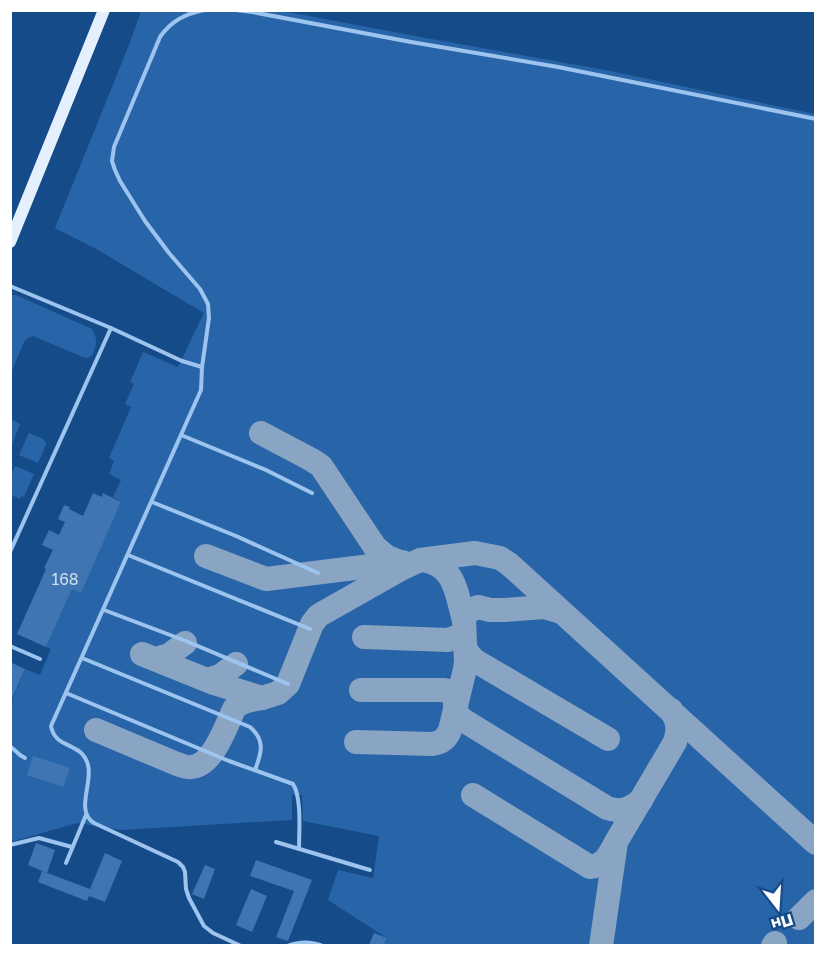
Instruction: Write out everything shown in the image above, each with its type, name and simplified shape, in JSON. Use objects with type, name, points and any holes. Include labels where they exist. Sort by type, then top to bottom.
[{"type":"main road","points":[[10,242],[105,10]]},
{"type":"lane","points":[[204,10],[176,19],[160,37],[114,147],[112,161],[117,176],[145,221],[206,299],[209,318],[201,390],[104,610],[51,723],[54,735],[60,742],[82,753],[88,765],[86,801],[88,819],[178,862],[185,872],[187,893],[204,926],[213,933],[241,945]]},
{"type":"lane","points":[[236,10],[558,68],[816,119]]},
{"type":"lane","points":[[10,286],[111,328],[182,361],[202,367]]},
{"type":"lane","points":[[10,552],[111,328]]},
{"type":"lane","points":[[181,435],[266,470],[312,492]]},
{"type":"lane","points":[[152,502],[318,573]]},
{"type":"lane","points":[[128,555],[310,629]]},
{"type":"lane","points":[[104,610],[288,684]]},
{"type":"lane","points":[[10,646],[40,659]]},
{"type":"lane","points":[[82,658],[249,727],[257,733],[260,741],[260,758],[255,770]]},
{"type":"lane","points":[[66,693],[221,757],[288,781],[295,787],[299,849]]},
{"type":"lane","points":[[10,746],[25,758]]},
{"type":"lane","points":[[66,863],[87,815]]},
{"type":"lane","points":[[10,845],[39,838],[72,847]]},
{"type":"lane","points":[[276,842],[370,870]]},
{"type":"lane","points":[[287,945],[308,942],[323,945]]},
{"type":"shaded area","points":[[141,11],[282,11],[605,70],[815,114],[815,945],[384,945],[387,938],[328,900],[338,870],[373,878],[379,836],[303,821],[302,795],[292,795],[292,820],[120,830],[77,823],[11,842],[11,703],[25,669],[40,675],[51,649],[46,647],[72,589],[81,592],[121,502],[113,497],[121,480],[109,474],[114,461],[109,458],[131,407],[125,404],[134,384],[130,382],[143,352],[178,367],[204,313],[98,250],[55,228]]},
{"type":"shaded area","points":[[11,295],[16,295],[92,329],[96,342],[92,356],[83,357],[33,336],[24,342],[11,373]]},
{"type":"shaded area","points":[[11,419],[20,424],[11,447]]},
{"type":"shaded area","points":[[29,433],[46,443],[38,463],[19,455]]},
{"type":"shaded area","points":[[15,466],[34,474],[24,497],[21,496],[20,499],[11,495],[11,475]]},
{"type":"building","points":[[93,493],[102,497],[103,493],[121,502],[81,593],[72,589],[46,647],[17,634],[53,550],[42,545],[49,530],[59,535],[65,522],[58,519],[64,505],[83,516]]},
{"type":"building","points":[[10,662],[25,669],[10,703]]},
{"type":"building","points":[[33,756],[70,768],[63,787],[27,775]]},
{"type":"building","points":[[36,843],[55,850],[47,873],[28,865]]},
{"type":"building","points":[[105,853],[122,861],[105,902],[89,896],[87,901],[38,882],[42,871],[90,889]]},
{"type":"building","points":[[256,860],[312,880],[288,941],[276,937],[294,891],[250,876]]},
{"type":"building","points":[[205,865],[215,869],[204,899],[192,894]]},
{"type":"building","points":[[251,889],[267,896],[252,932],[236,925]]},
{"type":"building","points":[[374,933],[387,938],[384,945],[369,945]]},
{"type":"taxiway","points":[[261,433],[321,466],[375,547],[387,557],[400,562]]},
{"type":"taxiway","points":[[142,654],[214,683],[262,698],[278,693],[288,684],[312,624],[323,613],[420,560],[475,553],[500,558],[816,843]]},
{"type":"taxiway","points":[[206,556],[266,579],[403,562]]},
{"type":"taxiway","points":[[422,560],[441,567],[447,573],[455,588],[463,617]]},
{"type":"taxiway","points":[[465,645],[464,616],[478,607],[490,610],[544,607],[561,612]]},
{"type":"taxiway","points":[[364,637],[448,640],[459,636],[464,631]]},
{"type":"taxiway","points":[[156,659],[169,655],[185,643]]},
{"type":"taxiway","points":[[356,742],[432,744],[443,740],[450,730],[465,669],[465,645],[467,652],[474,660],[608,739]]},
{"type":"taxiway","points":[[207,680],[220,676],[236,664]]},
{"type":"taxiway","points":[[361,690],[445,690],[452,694],[456,703]]},
{"type":"taxiway","points":[[96,730],[177,764],[191,767],[199,765],[212,753],[237,706],[262,698]]},
{"type":"taxiway","points":[[455,707],[457,714],[463,720],[607,808],[625,809],[641,800]]},
{"type":"taxiway","points":[[601,946],[616,842],[675,742],[677,726],[671,710]]},
{"type":"taxiway","points":[[473,795],[590,867],[599,865],[615,844]]},
{"type":"taxiway","points":[[799,918],[816,901]]}]
